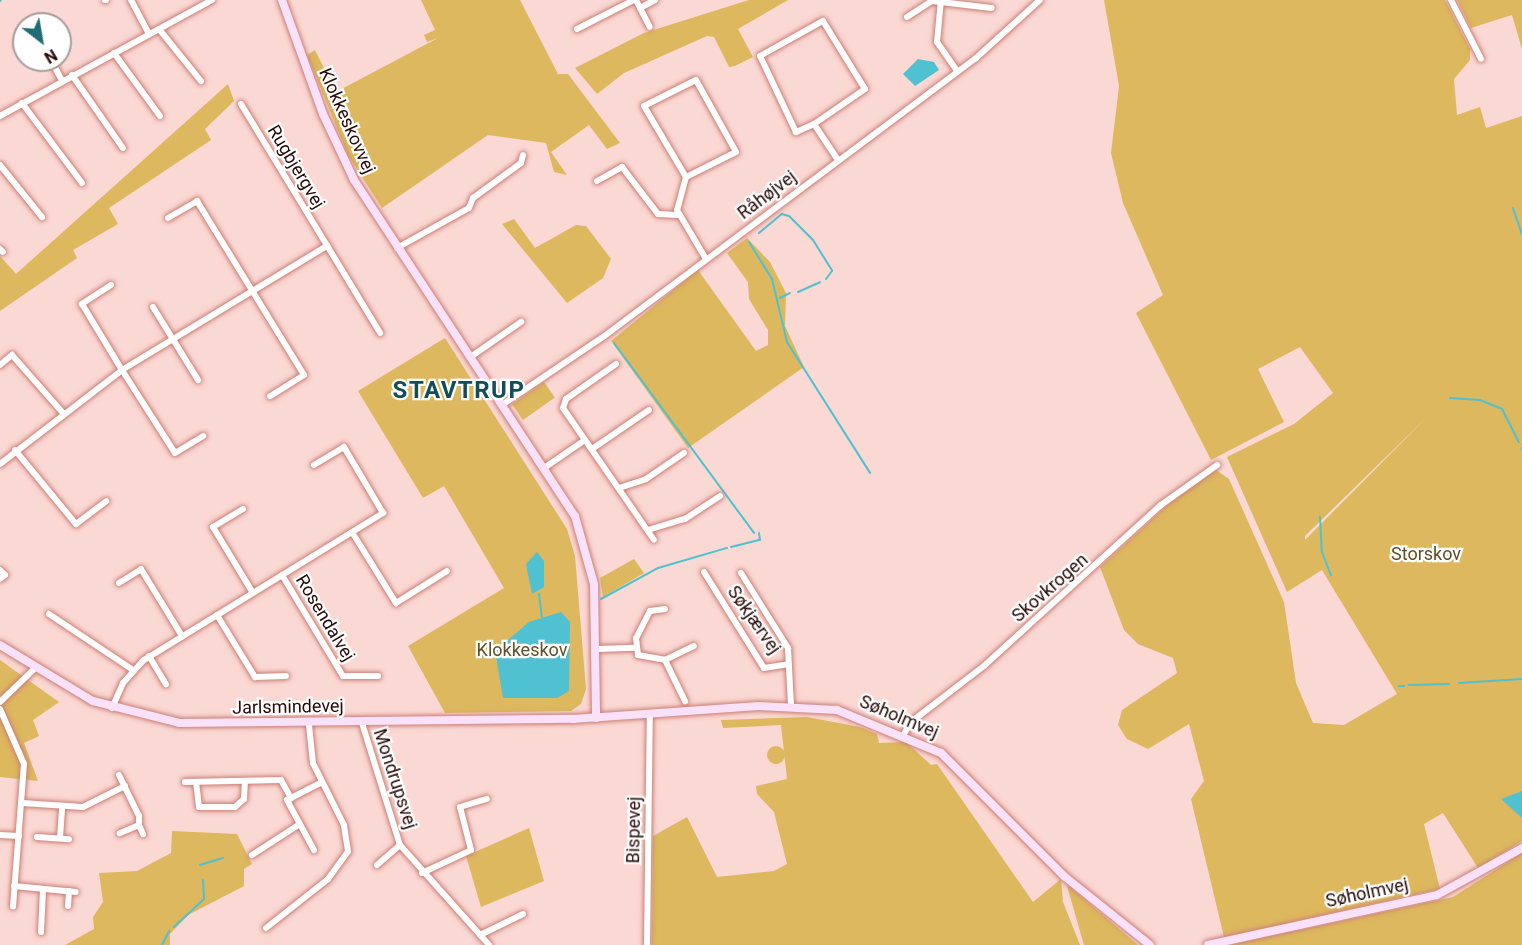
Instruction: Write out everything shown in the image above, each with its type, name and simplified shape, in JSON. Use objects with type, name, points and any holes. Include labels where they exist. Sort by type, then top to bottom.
[{"type":"street","points":[[131,0],[149,34]]},
{"type":"street","points":[[0,116],[212,0]]},
{"type":"street","name":"Klokkeskovvej","points":[[282,0],[339,152],[397,248],[547,466],[586,549],[597,649],[596,717]]},
{"type":"street","points":[[577,29],[635,0],[650,27]]},
{"type":"street","points":[[640,8],[655,0]]},
{"type":"street","name":"Råhøjvej","points":[[505,403],[706,259],[957,71],[1040,0]]},
{"type":"street","points":[[1451,0],[1481,59]]},
{"type":"street","points":[[941,1],[937,42],[957,71]]},
{"type":"street","points":[[908,17],[941,1],[992,8]]},
{"type":"street","points":[[823,21],[865,89],[814,124],[796,132],[760,56],[823,21]]},
{"type":"street","points":[[159,29],[201,81]]},
{"type":"street","points":[[114,53],[160,116]]},
{"type":"street","points":[[57,72],[62,81]]},
{"type":"street","points":[[72,75],[123,148]]},
{"type":"street","points":[[686,177],[736,152],[696,80],[644,106],[686,177],[677,215],[706,259]]},
{"type":"street","points":[[22,103],[82,183]]},
{"type":"street","name":"Rugbjergvej","points":[[241,104],[380,333]]},
{"type":"street","points":[[814,124],[838,160]]},
{"type":"street","points":[[397,248],[469,208],[472,198],[521,164],[523,155]]},
{"type":"street","points":[[0,165],[42,217]]},
{"type":"street","points":[[597,181],[622,167],[658,213],[677,215]]},
{"type":"street","points":[[168,218],[197,201],[304,375],[270,396]]},
{"type":"street","points":[[0,464],[62,412],[122,370],[327,246]]},
{"type":"street","points":[[111,285],[81,304],[175,453],[203,436]]},
{"type":"street","points":[[153,308],[198,380]]},
{"type":"street","points":[[472,356],[521,322]]},
{"type":"street","points":[[0,365],[12,355],[62,412]]},
{"type":"street","points":[[616,364],[563,402],[585,440],[654,540]]},
{"type":"street","points":[[591,449],[649,410]]},
{"type":"street","points":[[547,466],[585,440]]},
{"type":"street","name":"Rosendalvej","points":[[111,709],[133,670],[149,656],[383,513],[344,447],[314,465]]},
{"type":"street","points":[[15,450],[76,524],[106,501]]},
{"type":"street","points":[[619,488],[646,480],[684,453]]},
{"type":"street","name":"Skovkrogen","points":[[904,734],[910,723],[993,657],[1161,505],[1217,465]]},
{"type":"street","points":[[648,530],[685,519],[720,496]]},
{"type":"street","points":[[243,509],[213,527],[253,593]]},
{"type":"street","points":[[352,532],[396,603],[447,571]]},
{"type":"street","points":[[119,583],[141,569],[182,636]]},
{"type":"street","points":[[0,570],[4,575],[0,579]]},
{"type":"street","name":"Søkjærvej","points":[[704,572],[764,668],[789,664]]},
{"type":"street","name":"Søkjærvej","points":[[741,573],[785,642],[789,664],[791,706]]},
{"type":"street","name":"Rosendalvej","points":[[282,575],[343,676],[378,676]]},
{"type":"street","points":[[635,648],[650,611],[665,609]]},
{"type":"street","points":[[49,614],[133,670]]},
{"type":"street","points":[[217,615],[255,677],[286,676]]},
{"type":"street","name":"Jarlsmindevej","points":[[0,645],[34,669],[111,709],[179,723],[309,724],[596,717]]},
{"type":"street","points":[[635,648],[642,658],[665,660],[694,646]]},
{"type":"street","points":[[597,649],[635,648]]},
{"type":"street","points":[[149,656],[166,684]]},
{"type":"street","points":[[665,660],[685,701]]},
{"type":"street","points":[[0,702],[34,669]]},
{"type":"street","name":"Søholmvej","points":[[596,717],[791,706],[837,710],[904,734],[958,768],[1064,876],[1150,945]]},
{"type":"street","points":[[0,709],[22,756],[22,803],[13,907]]},
{"type":"street","name":"Bispevej","points":[[647,945],[650,715]]},
{"type":"street","name":"Mondrupsvej","points":[[362,723],[400,845],[422,873],[489,945]]},
{"type":"street","points":[[266,928],[328,879],[348,851],[344,825],[310,755],[309,724]]},
{"type":"street","points":[[119,775],[143,834]]},
{"type":"street","points":[[185,782],[281,780],[291,798]]},
{"type":"street","points":[[195,782],[199,807],[235,807],[244,799],[245,781]]},
{"type":"street","points":[[314,850],[287,800],[322,782]]},
{"type":"street","points":[[22,803],[88,806],[125,786]]},
{"type":"street","points":[[422,873],[471,850],[460,807],[487,799]]},
{"type":"street","points":[[60,838],[62,806]]},
{"type":"street","points":[[252,855],[300,824]]},
{"type":"street","points":[[120,833],[139,825]]},
{"type":"street","points":[[0,835],[19,836]]},
{"type":"street","points":[[37,837],[69,838]]},
{"type":"street","name":"Mondrupsvej","points":[[377,865],[400,845]]},
{"type":"street","name":"Søholmvej","points":[[1208,945],[1437,895],[1522,848]]},
{"type":"street","points":[[14,886],[73,891],[68,906]]},
{"type":"street","points":[[41,932],[43,889]]},
{"type":"street","points":[[480,935],[523,914]]},
{"type":"green space","points":[[421,0],[520,0],[558,74],[568,74],[620,143],[607,149],[589,125],[551,152],[567,175],[554,172],[546,143],[488,135],[382,208],[348,155],[307,55],[315,50],[336,92],[438,38],[427,42],[424,35],[435,30]]},
{"type":"green space","points":[[749,0],[788,0],[738,29],[753,57],[735,66],[729,67],[714,37],[707,36],[624,73],[597,94],[575,68],[644,33]]},
{"type":"green space","name":"Storskov","points":[[1104,0],[1445,0],[1470,49],[1470,60],[1454,79],[1457,115],[1480,107],[1486,128],[1522,116],[1522,841],[1478,868],[1443,813],[1424,824],[1440,889],[1224,937],[1191,799],[1204,781],[1189,724],[1148,749],[1127,739],[1118,725],[1122,710],[1177,673],[1173,658],[1138,644],[1124,630],[1100,567],[1172,501],[1216,470],[1229,479],[1284,602],[1296,683],[1313,723],[1344,725],[1397,694],[1322,570],[1287,592],[1227,457],[1294,424],[1333,393],[1300,347],[1258,369],[1284,422],[1211,460],[1136,313],[1163,295],[1123,203],[1111,153],[1119,86]],"holes":[[[1426,418],[1306,539],[1305,536]]]},
{"type":"green space","points":[[1457,0],[1522,0],[1522,49],[1512,15],[1471,28]]},
{"type":"green space","points":[[228,84],[234,101],[205,129],[211,140],[109,208],[118,224],[73,250],[77,258],[0,311],[0,256],[16,274]]},
{"type":"green space","points":[[514,219],[535,248],[576,225],[586,226],[611,259],[603,278],[567,303],[502,224]]},
{"type":"green space","points":[[747,238],[770,262],[786,293],[785,326],[804,367],[688,448],[611,341],[698,270],[756,351],[768,345],[768,330],[749,299],[748,282],[727,253]]},
{"type":"green space","name":"Klokkeskov","points":[[445,338],[567,529],[575,556],[586,689],[581,704],[571,711],[445,713],[408,646],[504,588],[444,486],[423,498],[358,391]]},
{"type":"green space","points":[[544,382],[555,398],[523,420],[512,404]]},
{"type":"green space","points":[[634,559],[644,573],[603,597],[600,578]]},
{"type":"green space","points":[[0,660],[59,702],[33,720],[39,736],[24,743],[38,781],[0,777]]},
{"type":"green space","points":[[807,717],[860,727],[877,734],[879,743],[906,742],[931,765],[937,764],[1033,902],[1061,879],[1063,902],[1080,945],[652,945],[653,836],[687,817],[717,877],[774,871],[787,864],[774,812],[757,794],[756,786],[787,779],[781,725],[723,728],[721,720]]},
{"type":"green space","points":[[772,746],[780,746],[785,751],[783,762],[772,764],[767,759],[767,751]]},
{"type":"green space","points":[[529,828],[544,881],[481,907],[466,856]]},
{"type":"green space","points":[[172,831],[237,834],[252,864],[244,869],[244,886],[188,915],[170,934],[170,945],[65,945],[94,929],[93,917],[103,902],[99,873],[137,871],[171,853]]},
{"type":"green space","points":[[1522,853],[1522,945],[1230,945],[1453,897]]},
{"type":"green space","points":[[1067,886],[1070,887],[1138,945],[1084,945]]},
{"type":"water","points":[[918,59],[934,62],[939,70],[915,86],[903,74]]},
{"type":"water","points":[[537,552],[544,561],[544,587],[532,594],[526,564]]},
{"type":"water","points":[[561,612],[570,622],[569,691],[557,698],[503,698],[495,651],[529,622]]},
{"type":"water","points":[[1522,791],[1522,818],[1501,799]]},
{"type":"waterway","points":[[1513,208],[1522,234]]},
{"type":"waterway","points":[[759,233],[782,214],[789,216],[813,240],[832,271],[826,279]]},
{"type":"waterway","points":[[749,242],[772,279],[787,342],[870,473]]},
{"type":"waterway","points":[[798,292],[820,282]]},
{"type":"waterway","points":[[780,298],[790,293]]},
{"type":"waterway","points":[[614,343],[754,533]]},
{"type":"waterway","points":[[1450,398],[1480,400],[1502,409],[1519,442]]},
{"type":"waterway","points":[[1320,517],[1322,552],[1331,575]]},
{"type":"waterway","points":[[731,547],[760,540],[759,533]]},
{"type":"waterway","points":[[601,599],[658,568],[727,548]]},
{"type":"waterway","points":[[539,594],[542,617]]},
{"type":"waterway","points":[[1459,683],[1522,679]]},
{"type":"waterway","points":[[1409,685],[1449,684]]},
{"type":"waterway","points":[[1399,686],[1404,686]]},
{"type":"waterway","points":[[200,865],[223,858]]},
{"type":"waterway","points":[[174,927],[204,899],[203,880]]},
{"type":"waterway","points":[[162,945],[169,931]]},
{"type":"district","name":"STAVTRUP","points":[[459,391]]}]
